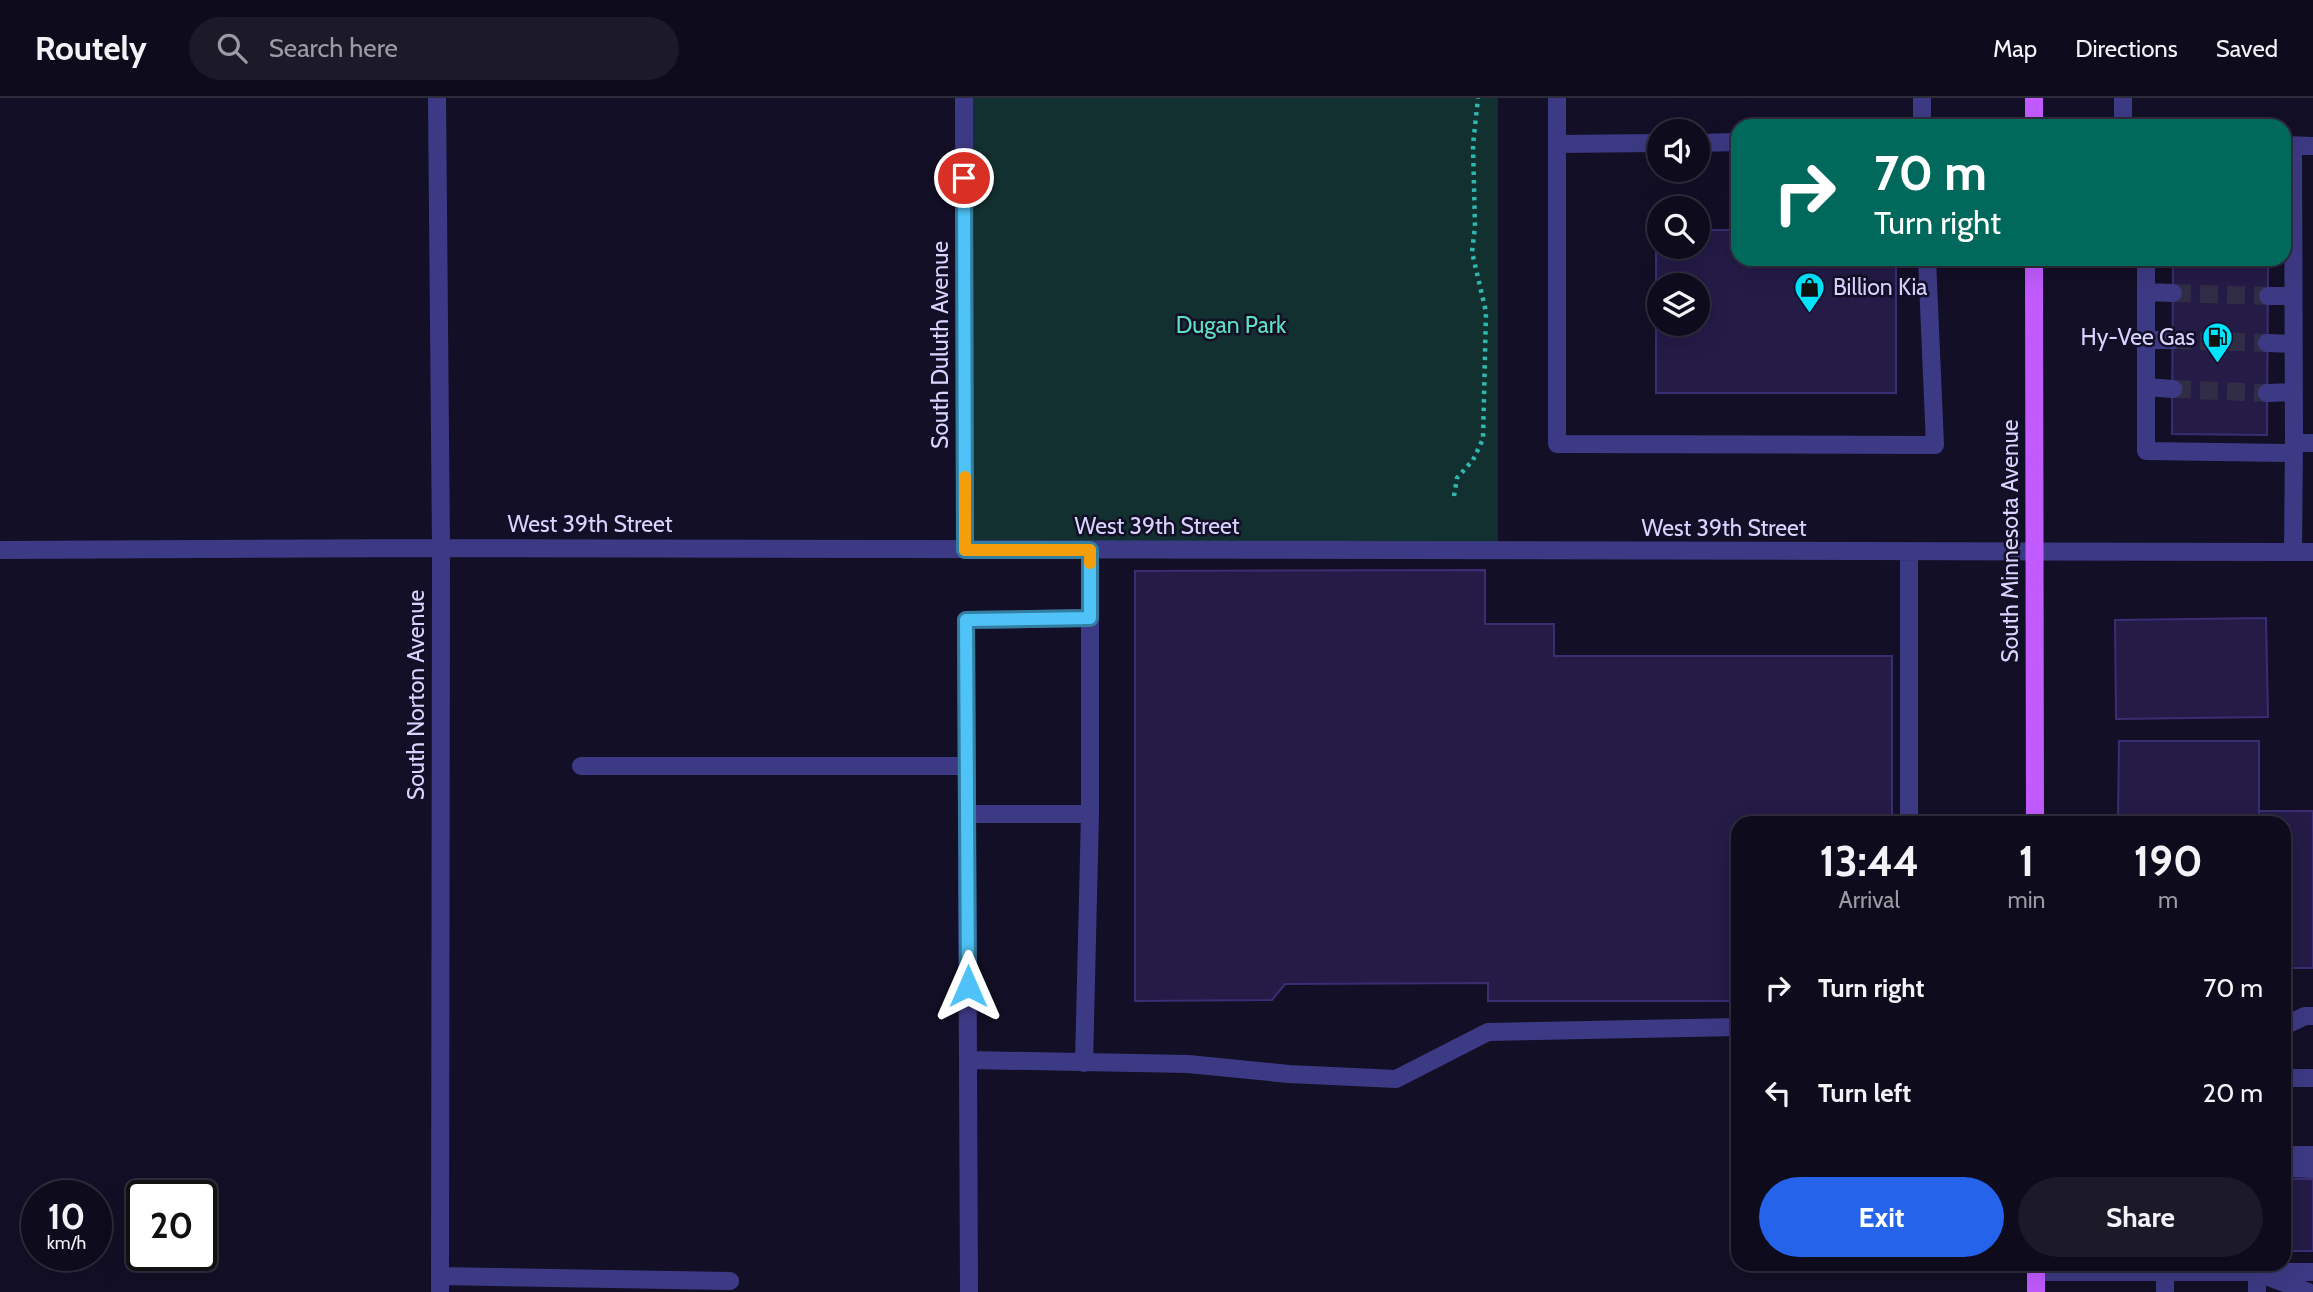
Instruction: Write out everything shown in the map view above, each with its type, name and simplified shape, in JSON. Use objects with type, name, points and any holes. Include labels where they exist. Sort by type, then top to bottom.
[{"type":"main road","points":[[2034,98],[2034,119]]},
{"type":"main road","name":"South Minnesota Avenue","points":[[2034,266],[2035,816]]},
{"type":"main road","points":[[2036,1271],[2036,1292]]},
{"type":"street","name":"South Norton Avenue","points":[[437,98],[441,548],[440,1284]]},
{"type":"street","name":"South Duluth Avenue","points":[[964,98],[965,550]]},
{"type":"street","points":[[1557,98],[1557,444],[1935,445],[1927,266]]},
{"type":"street","points":[[1922,98],[1922,119]]},
{"type":"street","points":[[2123,98],[2123,119]]},
{"type":"street","points":[[1710,143],[1731,142]]},
{"type":"street","points":[[1557,144],[1647,143]]},
{"type":"street","points":[[2291,146],[2313,146]]},
{"type":"street","points":[[2146,266],[2146,451],[2294,448],[2313,443]]},
{"type":"street","points":[[2291,266],[2293,296],[2293,552]]},
{"type":"street","points":[[2146,292],[2173,293]]},
{"type":"street","points":[[2268,296],[2293,296]]},
{"type":"street","points":[[2146,340],[2173,340]]},
{"type":"street","points":[[2267,343],[2293,344]]},
{"type":"street","points":[[2146,387],[2173,389]]},
{"type":"street","points":[[2267,393],[2293,392]]},
{"type":"street","name":"West 39th Street","points":[[0,550],[441,548],[2313,552]]},
{"type":"street","points":[[1084,1063],[1090,814],[1090,550]]},
{"type":"street","points":[[1909,553],[1909,816]]},
{"type":"street","points":[[969,1292],[966,620],[1090,618]]},
{"type":"street","points":[[581,766],[967,766]]},
{"type":"street","points":[[967,814],[1090,814]]},
{"type":"street","points":[[2291,1023],[2305,1016],[2313,1016]]},
{"type":"street","points":[[968,1060],[1188,1064],[1289,1074],[1396,1079],[1488,1032],[1731,1027]]},
{"type":"street","points":[[2291,1077],[2313,1078]]},
{"type":"street","points":[[2291,1155],[2313,1155]]},
{"type":"street","points":[[2291,1168],[2313,1169]]},
{"type":"street","points":[[2165,1271],[2165,1292]]},
{"type":"street","points":[[2233,1271],[2313,1272]]},
{"type":"street","points":[[2256,1272],[2257,1292]]},
{"type":"street","points":[[2256,1272],[2308,1292]]},
{"type":"street","points":[[440,1284],[730,1281]]},
{"type":"path","points":[[1454,496],[1457,478],[1473,460],[1483,439],[1486,312],[1472,252],[1475,227],[1473,145],[1478,98]]},
{"type":"green space","name":"Dugan Park","points":[[964,98],[1498,98],[1498,552],[965,550]]},
{"type":"building","points":[[1710,230],[1731,230],[1731,266],[1896,266],[1896,393],[1656,393],[1656,336],[1710,336],[1710,273],[1656,273],[1656,259],[1710,259]]},
{"type":"building","points":[[2173,266],[2268,266],[2267,435],[2172,434]]},
{"type":"building","points":[[1485,570],[1485,624],[1554,624],[1554,656],[1892,656],[1892,816],[1731,816],[1731,1001],[1488,1001],[1488,983],[1285,984],[1272,1000],[1135,1001],[1135,571]]},
{"type":"building","points":[[2266,618],[2268,717],[2116,719],[2115,620]]},
{"type":"building","points":[[2119,741],[2259,741],[2259,816],[2118,816]]},
{"type":"building","points":[[2259,811],[2313,811],[2313,968],[2291,968],[2291,816],[2259,816]]},
{"type":"building","points":[[2291,1179],[2313,1179],[2313,1251],[2291,1251]]},
{"type":"tunnel","points":[[2173,293],[2268,296]]},
{"type":"tunnel","points":[[2173,340],[2267,343]]},
{"type":"tunnel","points":[[2173,389],[2267,393]]},
{"type":"slow traffic","points":[[965,477],[965,550],[1090,550],[1090,563]]},
{"type":"place","name":"Billion Kia","points":[[1810,314]]},
{"type":"place","name":"Hy-Vee Gas","points":[[2218,364]]},
{"type":"route","points":[[964,178],[965,550],[1090,550],[1090,618],[966,620],[968,986]]}]
